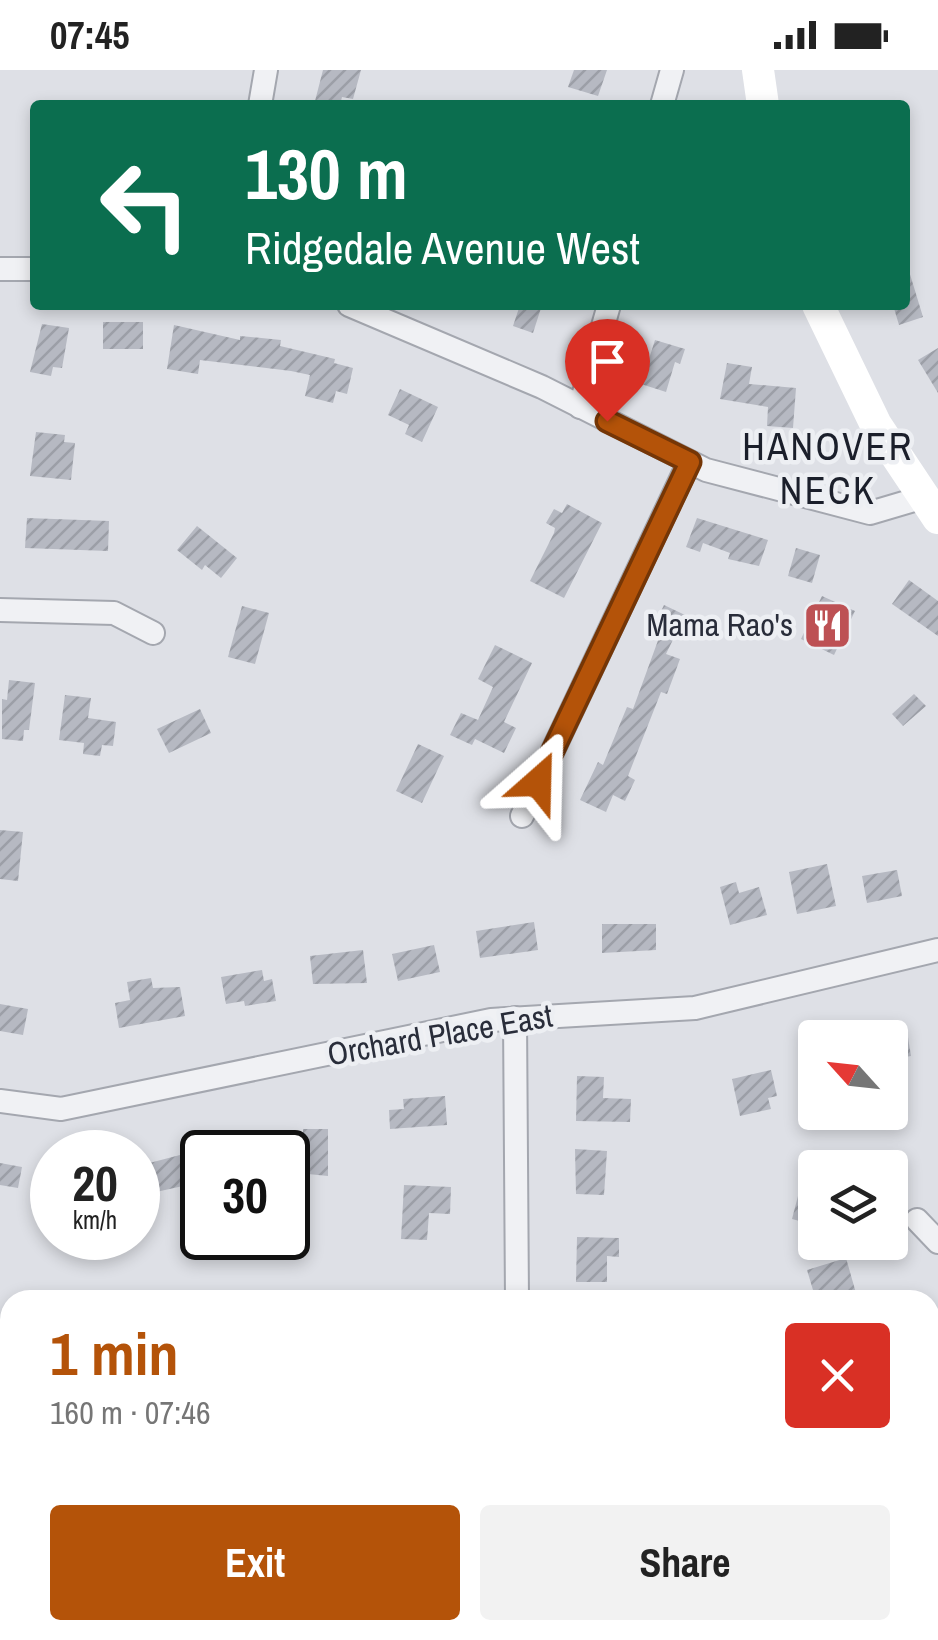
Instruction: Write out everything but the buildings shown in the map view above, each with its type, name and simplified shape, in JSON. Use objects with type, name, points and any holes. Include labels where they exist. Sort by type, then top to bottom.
[{"type":"main road","points":[[758,70],[762,100]]},
{"type":"main road","points":[[820,310],[848,376],[931,507]]},
{"type":"street","points":[[261,100],[266,70]]},
{"type":"street","points":[[663,100],[672,70]]},
{"type":"street","points":[[0,269],[30,269]]},
{"type":"street","points":[[360,310],[580,407],[690,462],[799,498],[870,512],[931,507]]},
{"type":"street","points":[[580,407],[608,310]]},
{"type":"street","points":[[522,816],[690,462]]},
{"type":"street","points":[[0,610],[114,613],[152,633]]},
{"type":"street","name":"Orchard Place East","points":[[0,1101],[61,1110],[515,1018],[695,1008],[938,950]]},
{"type":"street","points":[[515,1018],[516,1290]]},
{"type":"street","points":[[917,1220],[938,1242]]},
{"type":"place","name":"Mama Rao's","points":[[828,625]]},
{"type":"district","name":"HANOVER NECK","points":[[828,469]]},
{"type":"route","points":[[538,782],[690,462],[607,421]]}]
